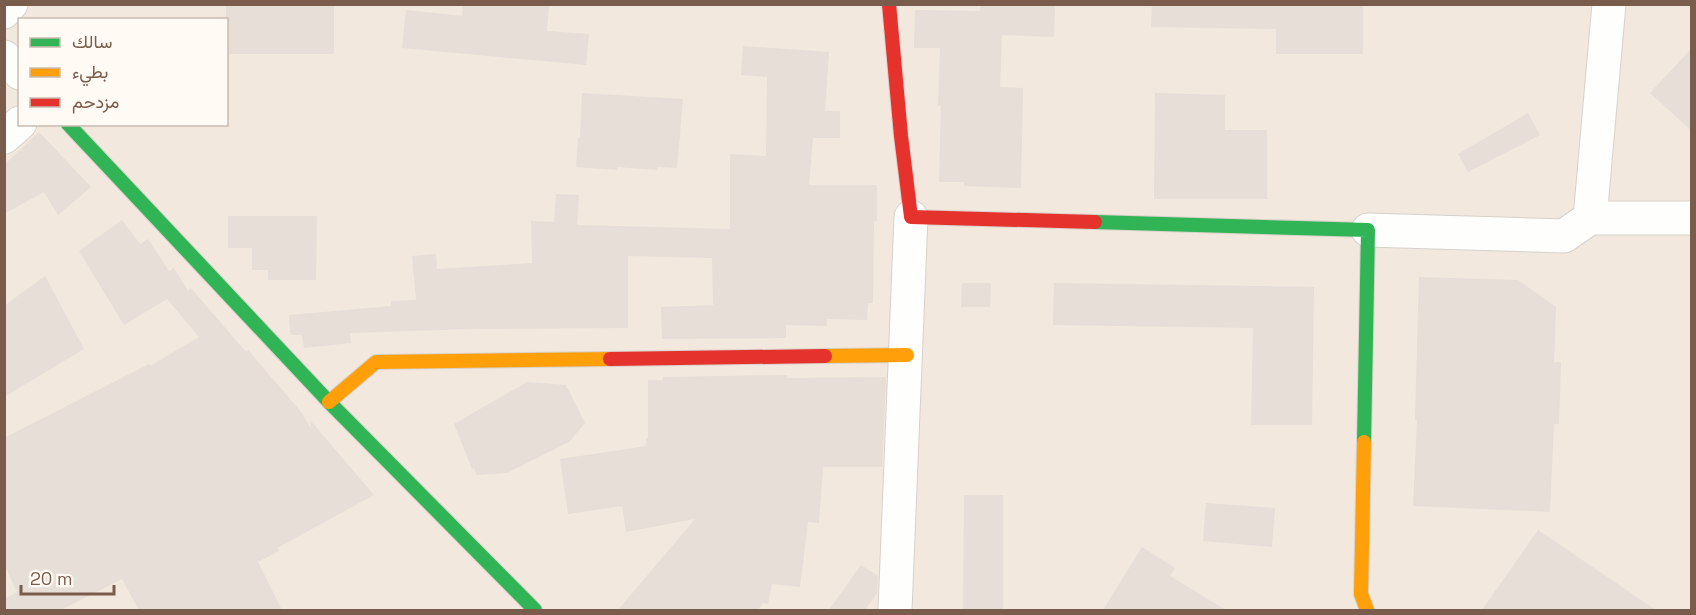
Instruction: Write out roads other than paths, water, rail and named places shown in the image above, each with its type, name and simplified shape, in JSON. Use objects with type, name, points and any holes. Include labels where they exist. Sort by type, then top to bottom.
[{"type":"street","points":[[4,12],[11,4]]},
{"type":"street","points":[[889,4],[911,217],[895,610]]},
{"type":"street","points":[[1590,218],[1610,4]]},
{"type":"street","points":[[4,57],[18,71]]},
{"type":"street","points":[[4,137],[18,125]]},
{"type":"street","points":[[70,126],[329,402],[535,610]]},
{"type":"street","points":[[911,217],[1564,236],[1590,218],[1692,218]]},
{"type":"street","points":[[1367,610],[1361,594],[1368,230]]},
{"type":"street","points":[[329,402],[376,362],[907,355]]}]
